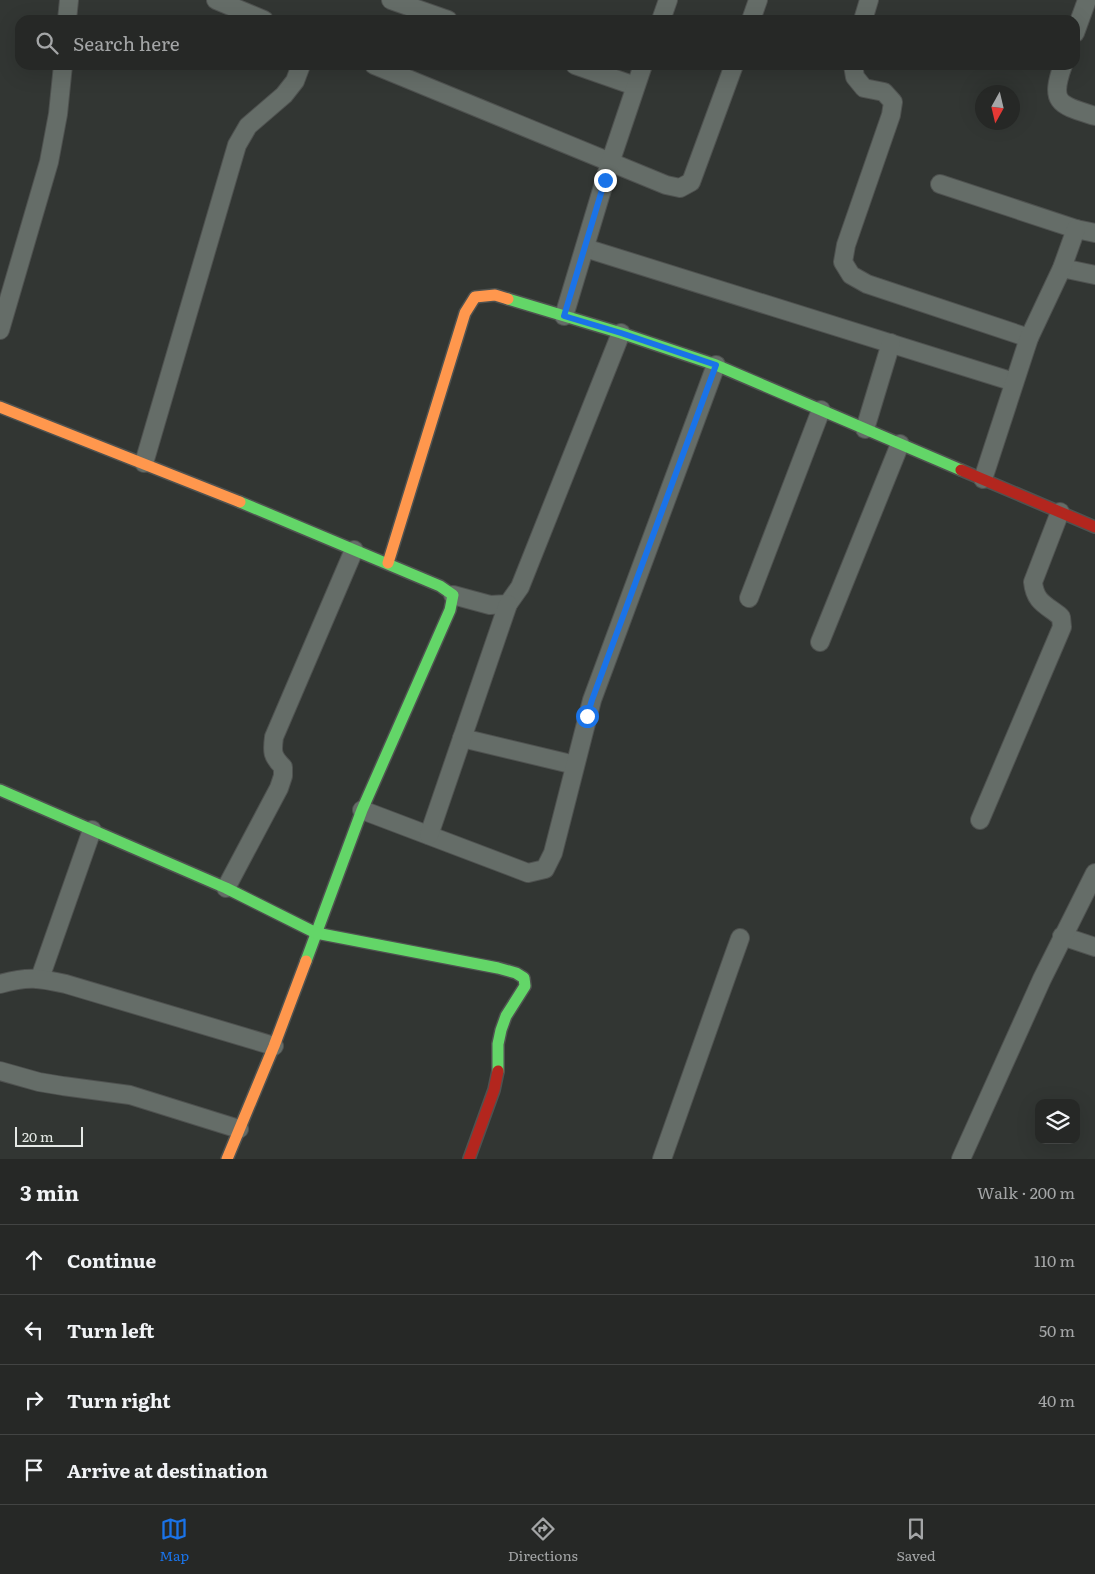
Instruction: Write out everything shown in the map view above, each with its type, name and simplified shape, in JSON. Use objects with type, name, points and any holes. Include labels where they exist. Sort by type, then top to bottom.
[{"type":"street","points":[[68,15],[70,0]]},
{"type":"street","points":[[216,0],[252,15]]},
{"type":"street","points":[[391,0],[434,15]]},
{"type":"street","points":[[662,15],[668,0]]},
{"type":"street","points":[[753,15],[758,0]]},
{"type":"street","points":[[864,15],[869,0]]},
{"type":"street","points":[[1080,19],[1087,0]]},
{"type":"street","points":[[0,330],[49,162],[58,114],[62,70]]},
{"type":"street","points":[[144,462],[237,145],[248,126],[284,95],[300,70]]},
{"type":"street","points":[[386,70],[666,185],[680,188],[691,182],[732,70]]},
{"type":"street","points":[[589,70],[635,86]]},
{"type":"street","points":[[564,316],[610,162],[641,70]]},
{"type":"street","points":[[853,70],[855,77],[864,88],[884,92],[893,102],[892,115],[846,245],[843,262],[851,275],[867,284],[1029,338]]},
{"type":"street","points":[[1061,70],[1057,83],[1057,95],[1064,105],[1095,116]]},
{"type":"street","points":[[940,184],[1076,229],[1095,233]]},
{"type":"street","points":[[983,479],[1029,338],[1062,268],[1076,229]]},
{"type":"street","points":[[585,248],[1014,382]]},
{"type":"street","points":[[1062,268],[1095,275]]},
{"type":"street","points":[[388,563],[465,312],[476,298],[495,295],[621,333],[716,365],[1095,527]]},
{"type":"street","points":[[429,836],[508,604],[520,587],[621,333]]},
{"type":"street","points":[[865,429],[891,343]]},
{"type":"street","points":[[362,810],[528,873],[545,869],[553,853],[592,700],[716,365]]},
{"type":"street","points":[[0,407],[144,462],[388,563],[440,586],[454,595],[490,605],[508,604]]},
{"type":"street","points":[[749,598],[821,410]]},
{"type":"street","points":[[820,642],[900,444]]},
{"type":"street","points":[[980,820],[1062,627],[1061,617],[1042,603],[1034,593],[1033,582],[1060,512]]},
{"type":"street","points":[[226,888],[279,788],[283,776],[283,767],[277,761],[272,751],[274,737],[354,550]]},
{"type":"street","points":[[227,1159],[274,1046],[362,810],[450,610],[454,595]]},
{"type":"street","points":[[462,738],[575,765]]},
{"type":"street","points":[[0,790],[226,888],[316,933],[498,968],[516,973],[524,978],[525,986],[506,1016],[501,1030],[498,1044],[498,1075],[469,1159]]},
{"type":"street","points":[[40,978],[92,830]]},
{"type":"street","points":[[961,1159],[1062,936],[1095,873]]},
{"type":"street","points":[[1062,936],[1095,947]]},
{"type":"street","points":[[662,1159],[740,938]]},
{"type":"street","points":[[0,984],[19,979],[40,978],[274,1046]]},
{"type":"street","points":[[0,1070],[39,1082],[130,1094],[239,1129]]},
{"type":"traffic: fast","points":[[508,299],[621,333],[716,365],[961,470]]},
{"type":"traffic: fast","points":[[240,502],[440,586],[453,595],[450,610],[362,810],[306,961]]},
{"type":"traffic: fast","points":[[0,790],[226,888],[316,933],[516,973],[524,978],[525,986],[506,1016],[501,1030],[498,1044],[498,1071]]},
{"type":"traffic: slow","points":[[388,563],[465,313],[475,297],[495,295],[508,299]]},
{"type":"traffic: slow","points":[[0,407],[240,502]]},
{"type":"traffic: slow","points":[[227,1159],[274,1046],[306,961]]},
{"type":"traffic: jam","points":[[961,470],[1095,527]]},
{"type":"traffic: jam","points":[[469,1159],[494,1090],[498,1071]]},
{"type":"route","points":[[587,716],[716,365],[564,316],[605,180]]}]
